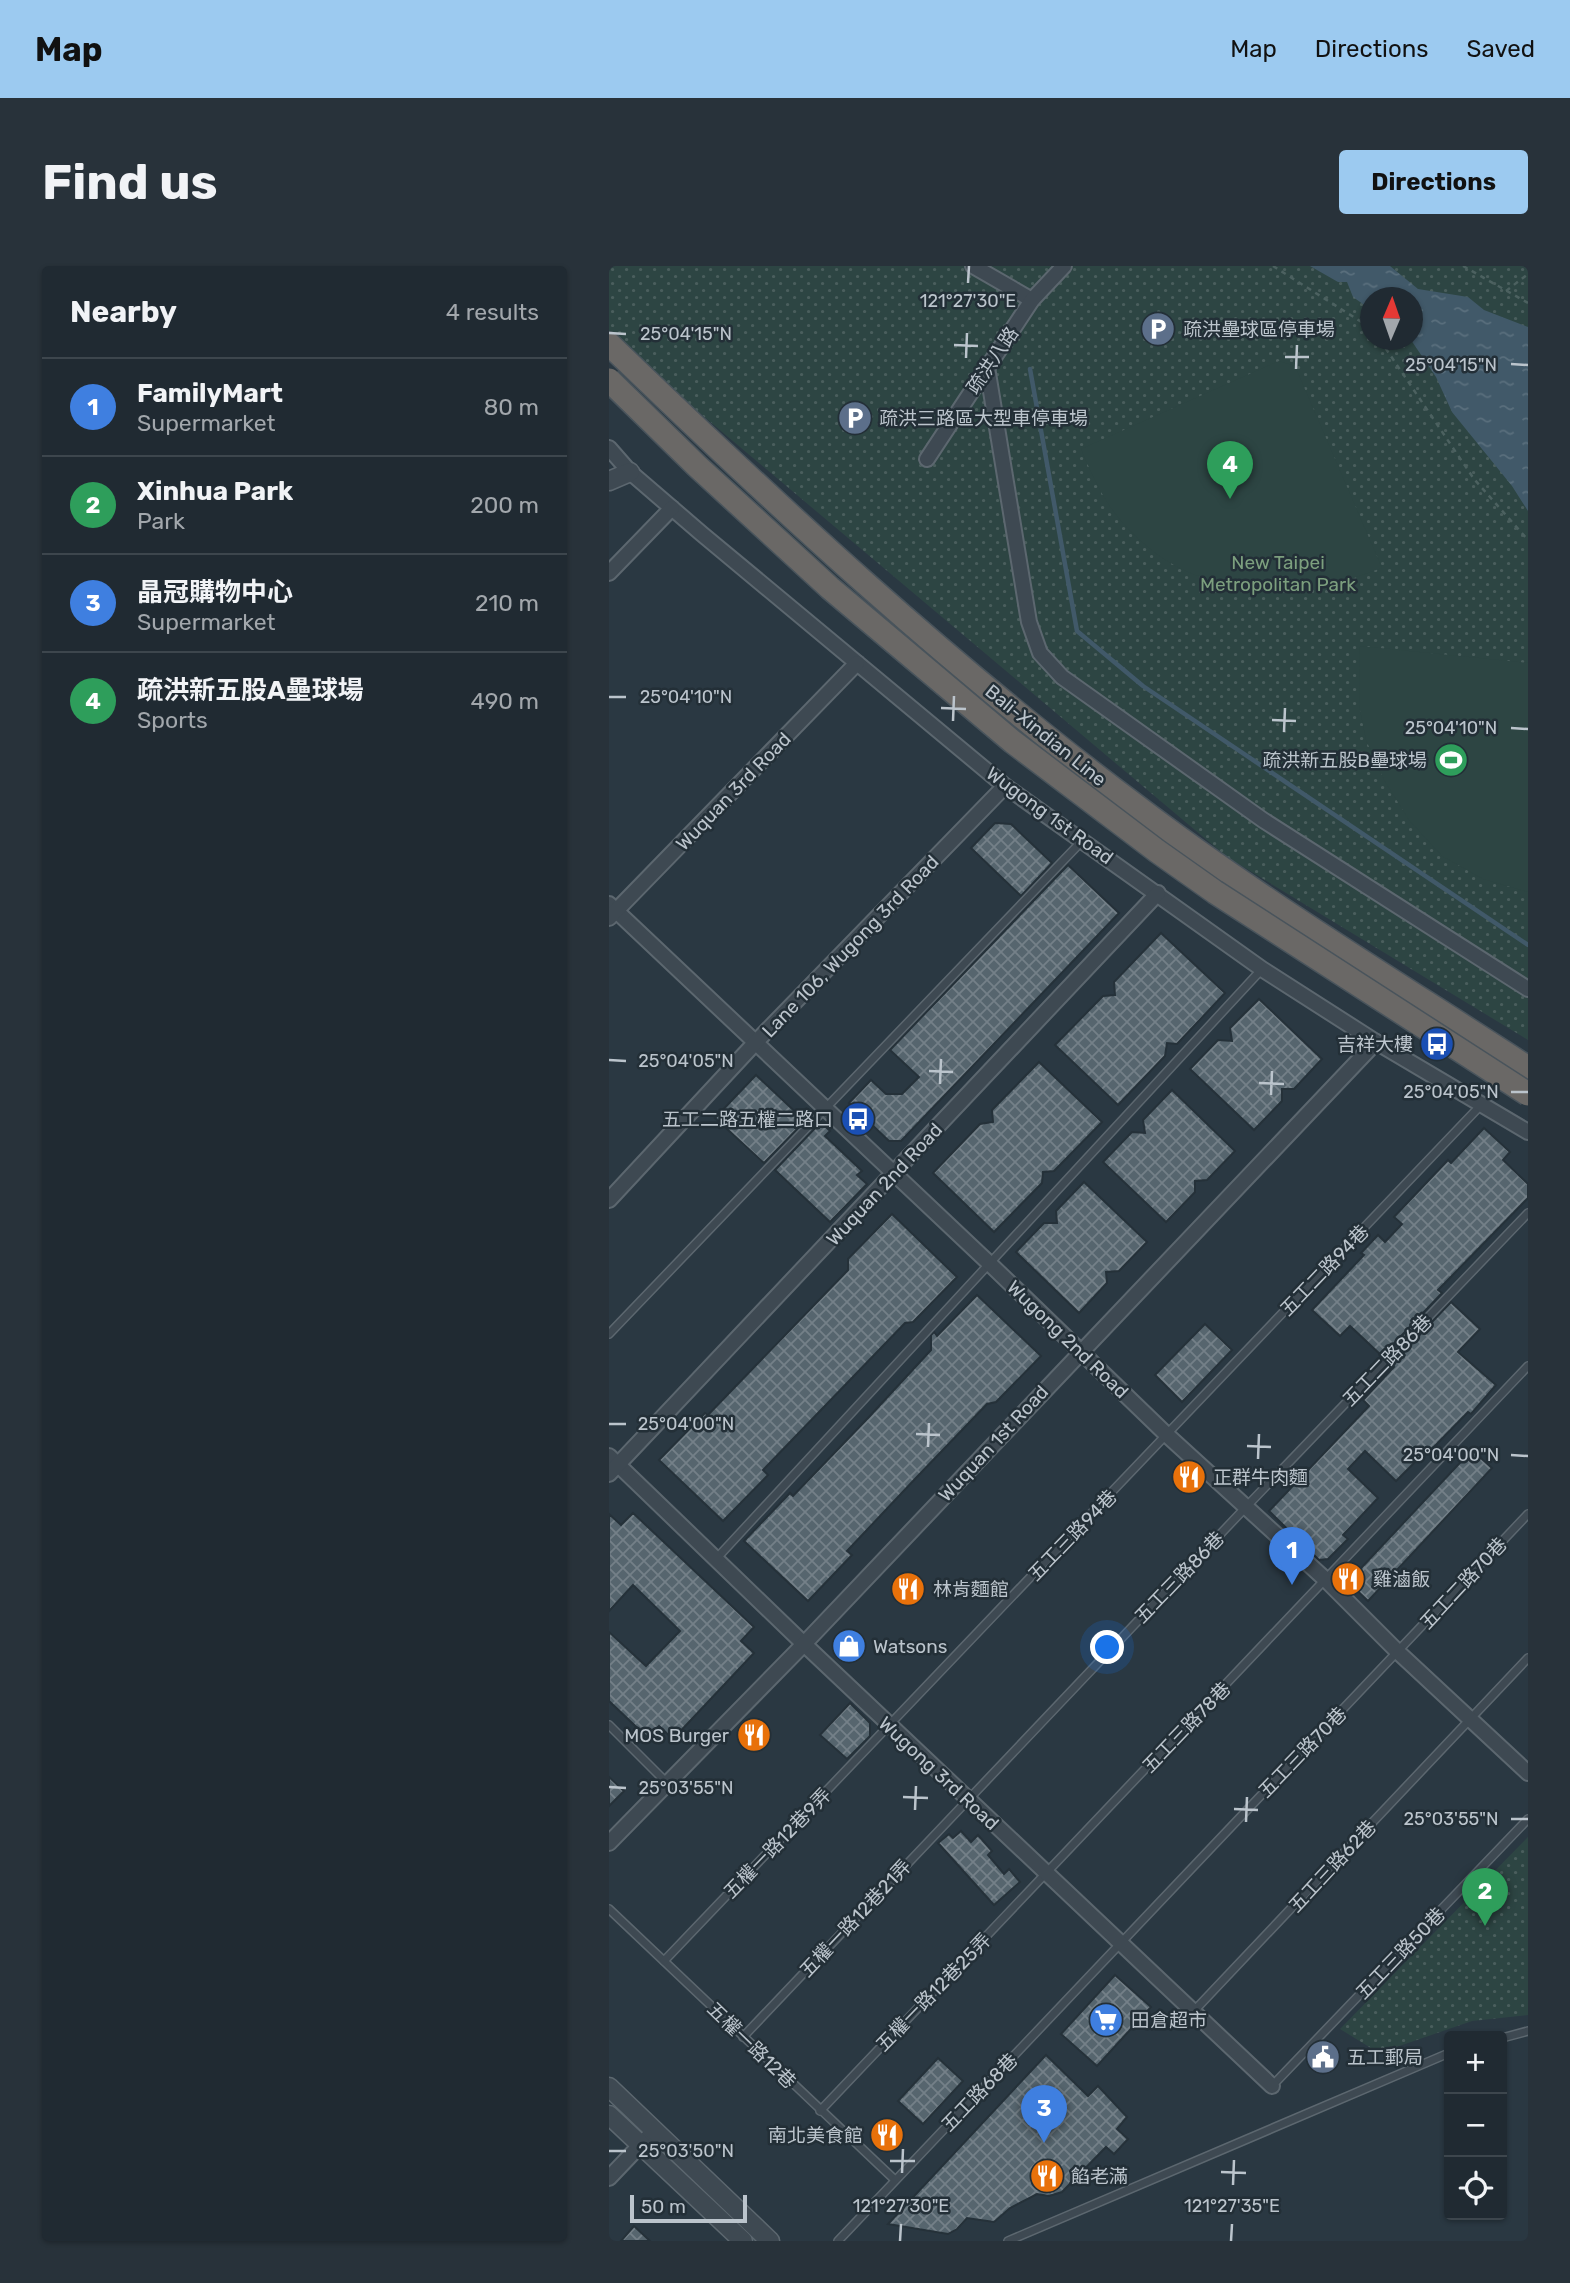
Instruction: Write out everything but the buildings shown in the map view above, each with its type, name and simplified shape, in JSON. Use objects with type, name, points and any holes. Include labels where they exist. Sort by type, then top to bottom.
[{"type":"highway","name":"Bali-Xindian Line","points":[[609,344],[720,451],[854,573],[1072,757],[1138,808],[1273,902],[1528,1068]]},
{"type":"highway","name":"Bali-Xindian Line","points":[[609,380],[830,588],[1013,742],[1205,885],[1528,1094]]},
{"type":"street","points":[[973,266],[1032,300]]},
{"type":"street","name":"疏洪八路","points":[[927,459],[1032,300],[1064,266]]},
{"type":"street","points":[[986,367],[1029,622],[1040,653],[1062,677],[1263,820],[1528,989]]},
{"type":"street","name":"Wugong 1st Road","points":[[609,448],[630,472],[672,508],[1005,786],[1262,969],[1376,1042],[1528,1132]]},
{"type":"street","points":[[609,481],[630,472]]},
{"type":"street","points":[[609,573],[672,508]]},
{"type":"street","name":"Wuquan 3rd Road","points":[[611,911],[857,663]]},
{"type":"street","name":"Lane 106, Wugong 3rd Road","points":[[609,1200],[755,1043],[1005,786]]},
{"type":"street","name":"Wuquan 2nd Road","points":[[612,1465],[894,1175],[1158,893]]},
{"type":"street","name":"Wugong 2nd Road","points":[[611,911],[755,1043],[990,1264],[1167,1436],[1326,1580],[1398,1652],[1528,1773]]},
{"type":"street","name":"Wuquan 1st Road","points":[[609,1843],[804,1644],[1376,1042]]},
{"type":"street","name":"Wugong 3rd Road","points":[[612,1465],[716,1559],[1272,2087]]},
{"type":"street","points":[[609,2088],[770,2241]]},
{"type":"street","points":[[609,2115],[743,2241]]},
{"type":"street","points":[[609,2178],[653,2130]]},
{"type":"lane","points":[[609,1334],[1083,840]]},
{"type":"lane","points":[[716,1559],[1262,969]]},
{"type":"lane","name":"五工二路94巷","points":[[1167,1436],[1481,1105]]},
{"type":"lane","name":"五工二路86巷","points":[[1246,1507],[1528,1213]]},
{"type":"lane","name":"五工三路78巷","points":[[1046,1874],[1528,1366]]},
{"type":"lane","name":"五工三路94巷","points":[[890,1726],[1167,1436]]},
{"type":"lane","name":"五工三路86巷","points":[[968,1799],[1246,1507]]},
{"type":"lane","name":"五工二路70巷","points":[[1398,1652],[1528,1514]]},
{"type":"lane","name":"五工三路70巷","points":[[1120,1943],[1398,1652]]},
{"type":"lane","name":"五工三路62巷","points":[[1193,2012],[1528,1658]]},
{"type":"lane","points":[[609,1725],[667,1783]]},
{"type":"lane","name":"五權一路12巷9弄","points":[[664,1961],[890,1726]]},
{"type":"lane","name":"五權一路12巷21弄","points":[[743,2036],[968,1799]]},
{"type":"lane","name":"五工三路50巷","points":[[1272,2087],[1528,1819]]},
{"type":"lane","name":"五權一路12巷25弄","points":[[820,2111],[1046,1874]]},
{"type":"lane","name":"五權一路12巷","points":[[609,1909],[895,2180]]},
{"type":"lane","name":"五工路68巷","points":[[838,2241],[1120,1943]]},
{"type":"lane","points":[[1507,2037],[1528,2031]]},
{"type":"lane","points":[[1008,2241],[1444,2055]]},
{"type":"path","points":[[1273,266],[1360,322]]},
{"type":"path","points":[[1463,266],[1528,303]]},
{"type":"path","points":[[1506,291],[1528,274]]},
{"type":"path","points":[[1387,350],[1474,479],[1528,540]]},
{"type":"green space","name":"New Taipei Metropolitan Park","points":[[609,266],[1528,266],[1528,1040],[1227,857],[620,346],[609,333]]},
{"type":"green space","points":[[1279,361],[1295,366],[1382,568],[1310,589],[1267,590],[1223,584],[1182,569],[1153,551],[1124,524],[1094,479],[1081,449]]},
{"type":"green space","name":"疏洪新五股B壘球場","points":[[1360,646],[1528,663],[1528,892],[1483,879],[1442,856],[1409,820],[1384,780],[1366,740],[1359,705]]},
{"type":"green space","points":[[1528,1837],[1528,2015],[1472,2021],[1379,2053],[1340,2029]]},
{"type":"water","points":[[1310,266],[1390,266],[1416,287],[1360,287],[1360,302],[1353,297],[1347,282],[1338,282]]},
{"type":"water","points":[[1423,290],[1468,297],[1484,310],[1528,327],[1528,511],[1512,486],[1452,412],[1436,377],[1418,350],[1423,350]]},
{"type":"waterway","points":[[1030,369],[1077,631],[1143,686],[1528,945]]},
{"type":"place","name":"疏洪壘球區停車場","points":[[1158,329]]},
{"type":"place","name":"疏洪三路區大型車停車場","points":[[855,418]]},
{"type":"place","name":"疏洪新五股A壘球場","points":[[1230,499]]},
{"type":"place","name":"疏洪新五股B壘球場","points":[[1451,760]]},
{"type":"place","name":"吉祥大樓","points":[[1437,1044]]},
{"type":"place","name":"五工二路五權二路口","points":[[858,1119]]},
{"type":"place","name":"正群牛肉麵","points":[[1189,1477]]},
{"type":"place","name":"雞滷飯","points":[[1348,1579]]},
{"type":"place","name":"FamilyMart","points":[[1292,1585]]},
{"type":"place","name":"林肯麵館","points":[[908,1589]]},
{"type":"place","name":"Watsons","points":[[849,1646]]},
{"type":"place","name":"MOS Burger","points":[[754,1735]]},
{"type":"place","name":"Xinhua Park","points":[[1485,1926]]},
{"type":"place","name":"田倉超市","points":[[1106,2020]]},
{"type":"place","name":"五工郵局","points":[[1323,2057]]},
{"type":"place","name":"南北美食館","points":[[887,2135]]},
{"type":"place","name":"晶冠購物中心","points":[[1044,2143]]},
{"type":"place","name":"餡老滿","points":[[1047,2176]]}]
